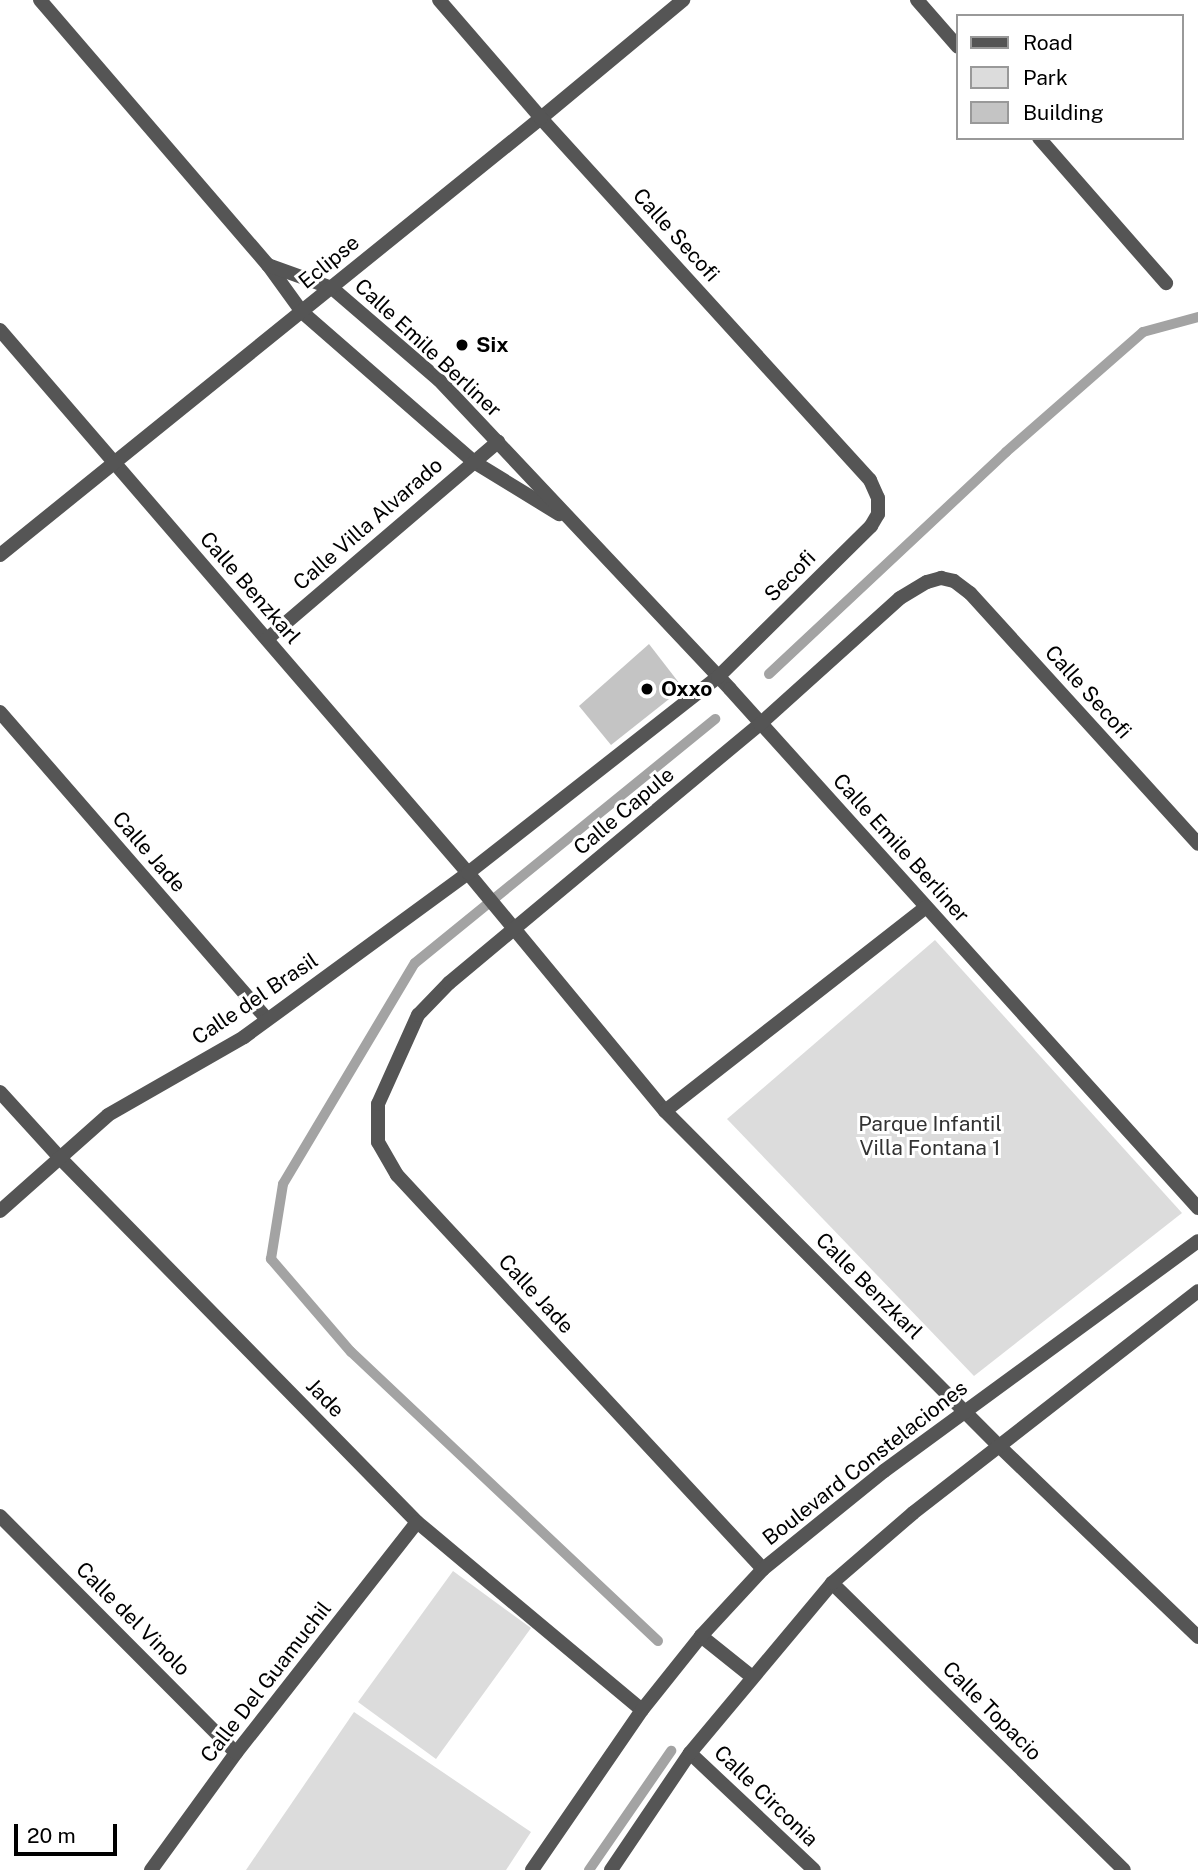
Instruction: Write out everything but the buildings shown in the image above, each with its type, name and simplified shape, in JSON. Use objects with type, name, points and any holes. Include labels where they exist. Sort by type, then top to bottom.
[{"type":"street","name":"Calle Emile Berliner","points":[[40,0],[268,265],[302,312],[474,462],[569,519]]},
{"type":"street","name":"Calle Secofi","points":[[439,0],[541,118],[870,480],[878,498]]},
{"type":"street","name":"Eclipse","points":[[0,555],[332,288],[683,0]]},
{"type":"street","points":[[917,0],[956,45]]},
{"type":"street","points":[[1041,140],[1166,283]]},
{"type":"street","name":"Calle Emile Berliner","points":[[268,265],[332,288],[439,380],[730,689],[1198,1208]]},
{"type":"street","name":"Calle Benzkarl","points":[[0,330],[468,873],[665,1111],[999,1446],[1198,1637]]},
{"type":"street","name":"Calle Villa Alvarado","points":[[267,639],[498,442]]},
{"type":"street","name":"Secofi","points":[[718,677],[871,526],[877,514],[878,498]]},
{"type":"street","name":"Calle Secofi","points":[[758,722],[900,598],[927,582],[941,578],[954,581],[970,593],[1198,844]]},
{"type":"street","points":[[468,873],[718,677]]},
{"type":"street","name":"Calle Jade","points":[[0,712],[267,1019]]},
{"type":"street","name":"Calle Capule","points":[[515,930],[758,722]]},
{"type":"street","name":"Calle del Brasil","points":[[0,1211],[108,1115],[244,1037],[468,873]]},
{"type":"street","points":[[665,1111],[926,907]]},
{"type":"street","name":"Calle Jade","points":[[515,930],[449,984],[418,1015],[378,1104],[378,1142],[397,1175],[763,1569]]},
{"type":"street","name":"Jade","points":[[0,1092],[60,1158],[417,1522],[642,1710]]},
{"type":"street","name":"Boulevard Constelaciones","points":[[532,1870],[642,1710],[701,1636],[763,1569],[829,1513],[1198,1241]]},
{"type":"street","points":[[611,1870],[690,1753],[751,1676],[832,1583],[999,1446],[1198,1291]]},
{"type":"street","name":"Calle del Vinolo","points":[[0,1516],[236,1753]]},
{"type":"street","name":"Calle Del Guamuchil","points":[[151,1870],[236,1753],[417,1522]]},
{"type":"street","name":"Calle Topacio","points":[[832,1583],[1124,1870]]},
{"type":"street","points":[[701,1636],[751,1676]]},
{"type":"street","name":"Calle Circonia","points":[[690,1753],[814,1870]]},
{"type":"green space","name":"Parque Infantil Villa Fontana 1","points":[[935,940],[1182,1213],[974,1376],[727,1119]]},
{"type":"green space","points":[[453,1571],[531,1628],[436,1759],[358,1702]]},
{"type":"green space","points":[[354,1712],[531,1832],[506,1870],[246,1870]]},
{"type":"waterway","points":[[769,674],[1006,452],[1143,332],[1198,317]]},
{"type":"waterway","points":[[658,1641],[351,1352],[271,1259],[283,1184],[415,963],[715,719]]},
{"type":"waterway","points":[[589,1870],[671,1751]]},
{"type":"place","name":"Six","points":[[462,345]]},
{"type":"place","name":"Oxxo","points":[[647,689]]}]
